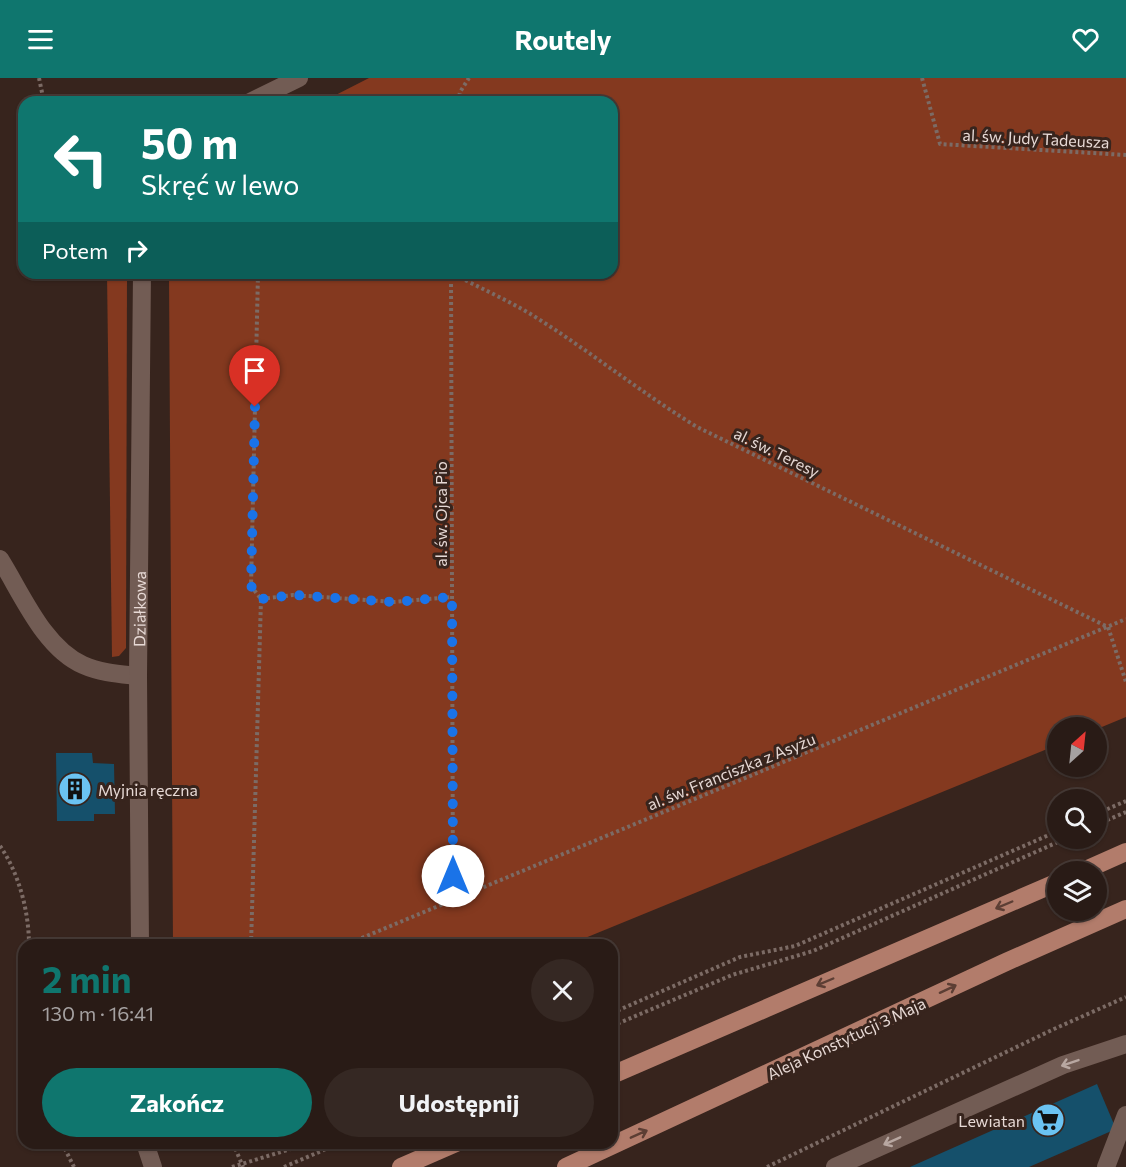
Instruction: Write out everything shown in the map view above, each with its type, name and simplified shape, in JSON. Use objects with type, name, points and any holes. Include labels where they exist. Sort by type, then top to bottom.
[{"type":"main road","points":[[1106,861],[1126,852]]},
{"type":"main road","points":[[618,1072],[1047,887]]},
{"type":"main road","name":"Aleja Konstytucji 3 Maja","points":[[618,1143],[1006,962],[1126,909]]},
{"type":"main road","points":[[401,1167],[442,1149]]},
{"type":"main road","name":"Aleja Konstytucji 3 Maja","points":[[566,1167],[605,1149]]},
{"type":"street","points":[[262,96],[299,78]]},
{"type":"street","name":"Działkowa","points":[[140,939],[138,676],[142,279]]},
{"type":"street","points":[[0,559],[43,627],[65,654],[103,672],[138,676]]},
{"type":"street","points":[[835,1167],[1064,1065],[1126,1044]]},
{"type":"street","points":[[1107,1167],[1126,1115]]},
{"type":"street","points":[[147,1149],[153,1167]]},
{"type":"path","points":[[39,78],[43,96]]},
{"type":"path","name":"al. św. Judy Tadeusza","points":[[922,78],[940,144],[1126,155]]},
{"type":"path","points":[[459,96],[468,79]]},
{"type":"path","points":[[251,939],[261,599],[251,586],[258,279]]},
{"type":"path","name":"al. św. Ojca Pio","points":[[451,279],[453,899]]},
{"type":"path","name":"al. św. Teresy","points":[[462,279],[534,317],[603,361],[648,397],[697,427],[1108,627]]},
{"type":"path","points":[[261,599],[294,595],[394,602],[452,597]]},
{"type":"path","name":"al. św. Franciszka z Asyżu","points":[[359,939],[1126,620]]},
{"type":"path","points":[[1108,627],[1126,682]]},
{"type":"path","points":[[1107,809],[1126,801]]},
{"type":"path","points":[[1107,820],[1126,812]]},
{"type":"path","points":[[618,1010],[740,957],[795,946],[1047,836]]},
{"type":"path","points":[[0,846],[10,860],[26,912],[28,939]]},
{"type":"path","points":[[618,1023],[732,975],[813,951],[1047,847]]},
{"type":"path","points":[[767,1167],[1053,1029],[1126,997]]},
{"type":"path","points":[[65,1149],[74,1167]]},
{"type":"path","points":[[235,1149],[242,1165]]},
{"type":"path","points":[[232,1167],[291,1149]]},
{"type":"path","points":[[284,1167],[326,1149]]},
{"type":"shaded area","points":[[369,78],[1126,78],[1126,717],[1107,725],[1107,717],[1047,717],[1047,749],[583,939],[173,939],[169,279],[618,279],[618,96],[334,96]]},
{"type":"shaded area","points":[[107,279],[127,279],[126,648],[119,656],[112,657]]},
{"type":"building","name":"Myjnia ręczna","points":[[56,753],[92,753],[93,763],[114,764],[115,814],[94,814],[94,821],[57,821]]},
{"type":"building","points":[[1097,1084],[1116,1129],[1029,1167],[910,1167]]},
{"type":"place","name":"Myjnia ręczna","points":[[75,789]]},
{"type":"place","name":"Lewiatan","points":[[1048,1120]]},
{"type":"route","points":[[255,407],[251,586],[261,599],[294,595],[394,602],[452,597],[453,876]]}]
